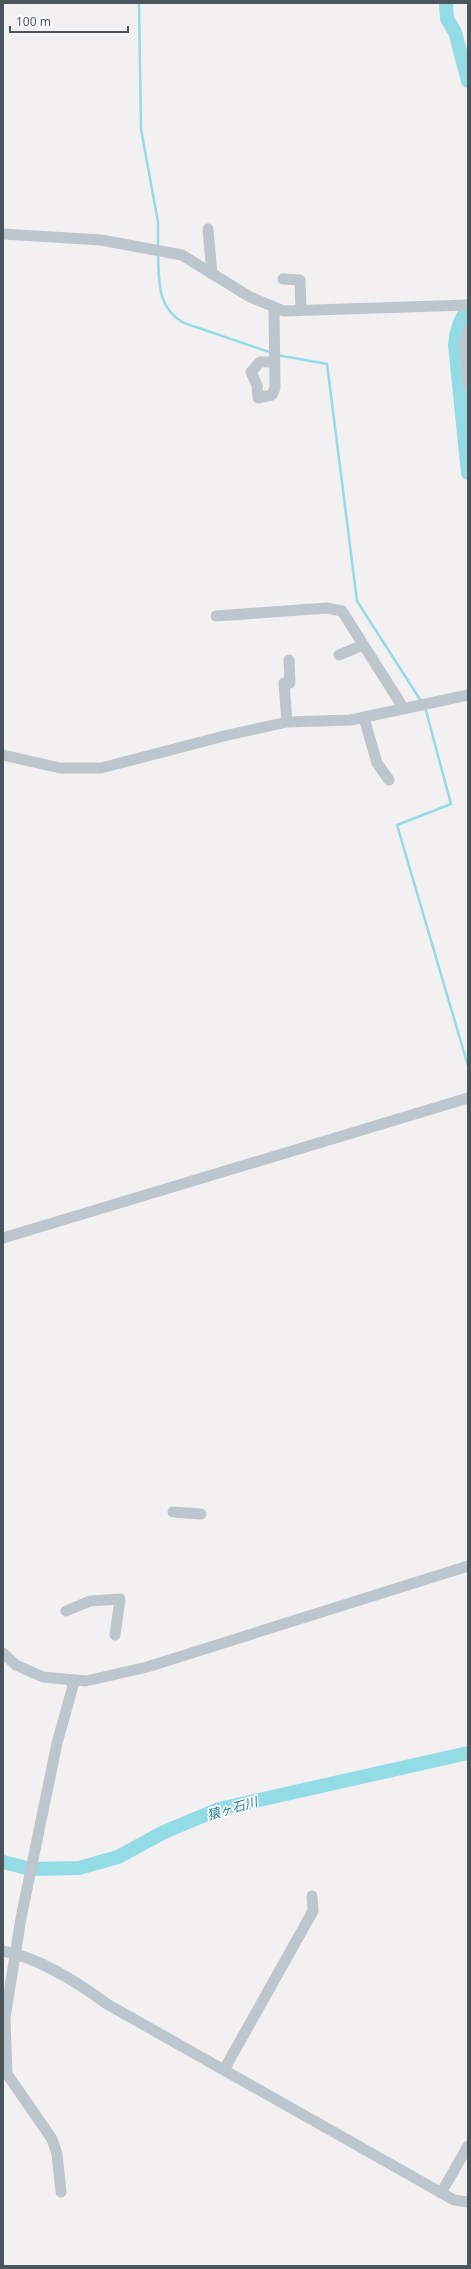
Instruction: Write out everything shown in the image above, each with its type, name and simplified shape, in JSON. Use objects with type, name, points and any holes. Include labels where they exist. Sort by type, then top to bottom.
[{"type":"street","points":[[208,229],[212,274]]},
{"type":"street","points":[[3,234],[101,240],[182,255],[250,297],[284,311],[468,305]]},
{"type":"street","points":[[283,279],[300,280],[301,310]]},
{"type":"street","points":[[274,307],[274,362]]},
{"type":"street","points":[[468,330],[464,342],[468,384]]},
{"type":"street","points":[[216,616],[327,608],[342,612],[404,709]]},
{"type":"street","points":[[339,655],[363,645]]},
{"type":"street","points":[[287,722],[284,682],[290,683],[290,660]]},
{"type":"street","points":[[3,755],[60,768],[101,768],[228,735],[287,722],[351,720],[468,695]]},
{"type":"street","points":[[364,718],[377,763],[389,780]]},
{"type":"street","points":[[3,1238],[468,1098]]},
{"type":"street","points":[[173,1512],[201,1514]]},
{"type":"street","points":[[3,1653],[16,1665],[43,1677],[70,1681],[86,1681],[147,1668],[468,1566]]},
{"type":"street","points":[[66,1611],[90,1600],[120,1599],[115,1635]]},
{"type":"street","points":[[61,2192],[57,2154],[52,2139],[7,2074],[4,2018],[21,1918],[57,1743],[73,1686],[70,1681]]},
{"type":"street","points":[[225,2068],[313,1912],[312,1896]]},
{"type":"street","points":[[3,1951],[16,1953],[80,1984],[107,2004],[225,2068],[441,2193],[454,2200],[468,2203]]},
{"type":"street","points":[[441,2193],[468,2146]]},
{"type":"waterway","points":[[139,3],[141,129],[158,222],[158,247]]},
{"type":"waterway","points":[[446,3],[447,19],[455,32],[468,81]]},
{"type":"waterway","points":[[158,254],[161,293],[164,302],[175,317],[184,323],[272,353]]},
{"type":"waterway","points":[[468,309],[458,326],[455,345],[468,473]]},
{"type":"waterway","points":[[462,317],[468,316]]},
{"type":"waterway","points":[[277,355],[327,364],[357,601],[421,701]]},
{"type":"waterway","points":[[425,707],[451,804],[397,825],[468,1066]]},
{"type":"waterway","name":"猿ヶ石川","points":[[3,1862],[31,1869],[79,1868],[118,1857],[164,1832],[219,1809],[468,1753]]}]
